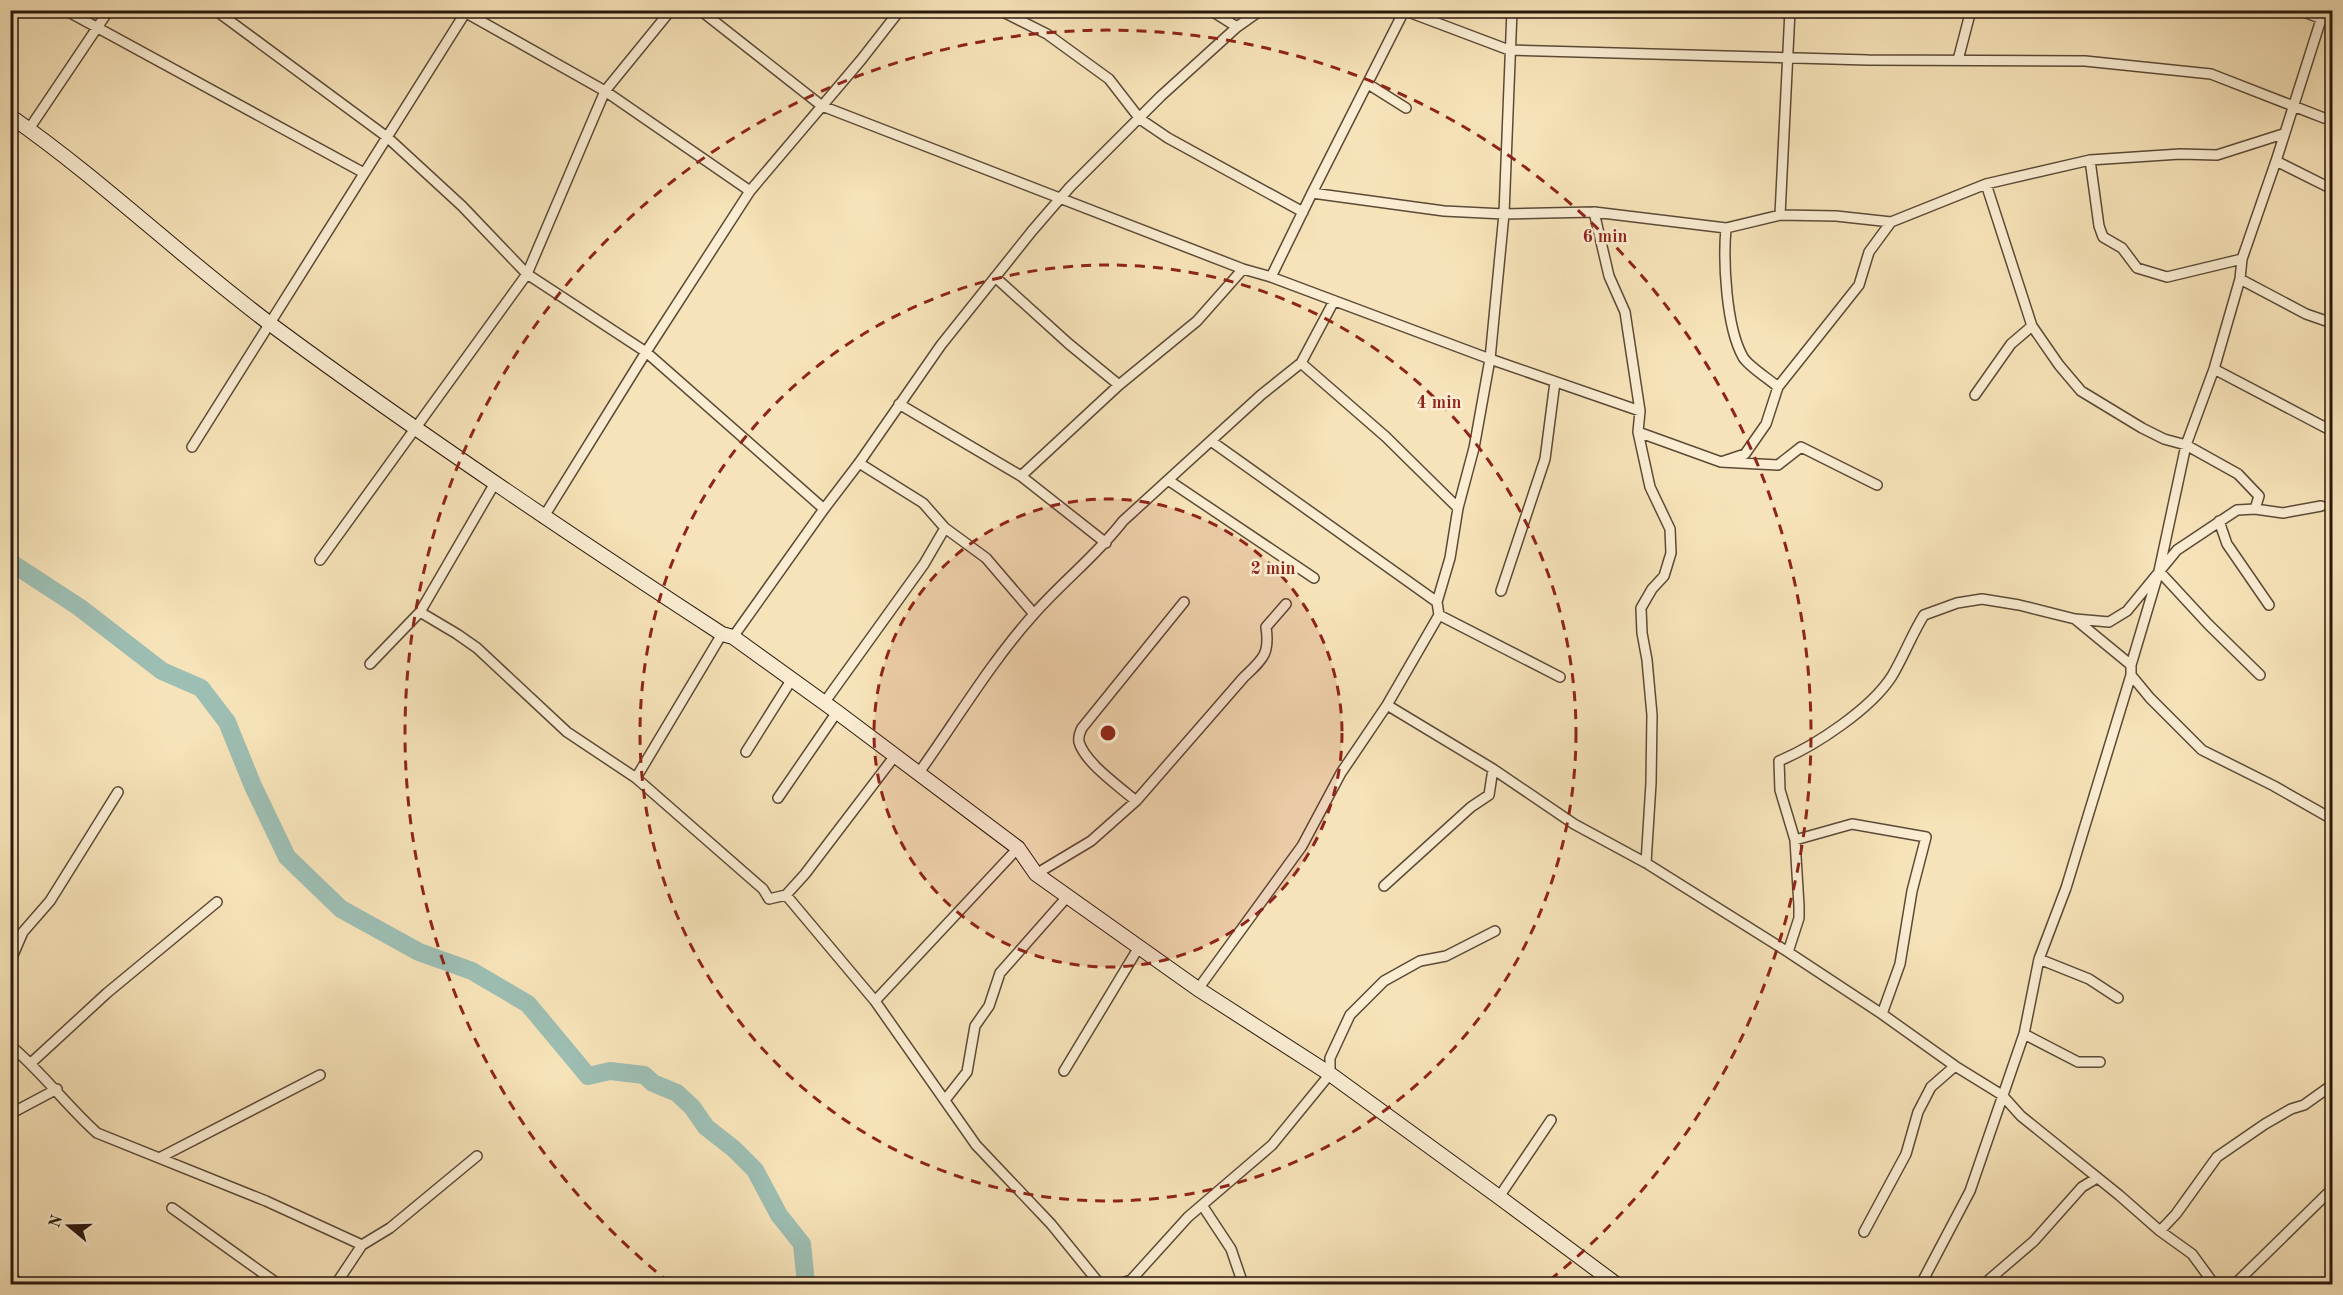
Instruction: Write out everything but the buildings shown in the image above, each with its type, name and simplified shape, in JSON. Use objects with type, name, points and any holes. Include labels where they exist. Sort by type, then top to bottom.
[{"type":"street","points":[[65,10],[364,173]]},
{"type":"street","points":[[29,129],[109,10]]},
{"type":"street","points":[[215,10],[387,136],[462,206],[527,274],[646,351],[824,509]]},
{"type":"street","points":[[320,560],[527,274],[605,91],[671,10]]},
{"type":"street","points":[[699,10],[822,106],[1243,269],[1640,411]]},
{"type":"street","points":[[543,518],[646,351],[750,191],[900,10]]},
{"type":"street","points":[[999,10],[1047,34],[1109,79],[1140,119],[1168,138],[1303,212]]},
{"type":"street","points":[[1210,10],[1237,27]]},
{"type":"street","points":[[636,778],[728,636],[860,463],[941,345],[995,277],[1060,200],[1161,96],[1237,27],[1261,10]]},
{"type":"street","points":[[1198,989],[1302,846],[1341,773],[1387,705],[1439,615],[1437,602],[1450,558],[1458,508],[1474,448],[1490,359],[1504,214],[1512,10]]},
{"type":"street","points":[[1780,215],[1790,10]]},
{"type":"street","points":[[1958,60],[1971,10]]},
{"type":"street","points":[[2299,10],[2323,15],[2332,20]]},
{"type":"street","points":[[192,447],[271,324],[464,11],[605,91],[750,191]]},
{"type":"street","points":[[1271,278],[1404,11],[1509,50],[2085,61],[2211,74],[2332,119]]},
{"type":"street","points":[[1921,1284],[1970,1191],[2024,1034],[2039,959],[2066,888],[2159,571],[2186,445],[2214,369],[2240,279],[2242,259],[2323,15]]},
{"type":"street","points":[[1368,84],[1406,108]]},
{"type":"street","points":[[10,116],[271,324],[414,429],[543,518],[792,679],[1018,848],[1036,874],[1067,897],[1198,989],[1330,1074],[1616,1284]]},
{"type":"street","points":[[1312,193],[1444,211],[1504,214],[1594,212],[1726,228],[1780,215],[1836,216],[1891,222],[1986,184],[2090,160],[2180,154],[2217,155],[2283,134]]},
{"type":"street","points":[[2090,160],[2099,225],[2103,237],[2122,248],[2137,268],[2167,277],[2242,259]]},
{"type":"street","points":[[2276,161],[2332,189]]},
{"type":"street","points":[[1986,184],[2032,326],[2059,365],[2081,391],[2142,428],[2186,445],[2238,474],[2259,496],[2255,508]]},
{"type":"street","points":[[1594,212],[1609,276],[1625,312],[1640,411],[1638,432],[1650,487],[1670,529],[1671,553],[1664,576],[1652,589],[1641,608],[1652,715],[1646,862]]},
{"type":"street","points":[[1721,462],[1744,454],[1766,424],[1778,387],[1859,285],[1869,252],[1891,222]]},
{"type":"street","points":[[1726,228],[1724,249],[1727,291],[1743,358],[1778,387]]},
{"type":"street","points":[[1021,476],[1119,385],[1197,321],[1243,269]]},
{"type":"street","points":[[995,277],[1069,344],[1119,385]]},
{"type":"street","points":[[2240,279],[2306,314],[2332,323]]},
{"type":"street","points":[[918,774],[981,683],[1034,614],[1106,543],[1123,521],[1260,395],[1301,363],[1334,301]]},
{"type":"street","points":[[1975,395],[2011,344],[2032,326]]},
{"type":"street","points":[[1301,363],[1386,437],[1458,508]]},
{"type":"street","points":[[2214,369],[2332,431]]},
{"type":"street","points":[[1501,591],[1545,459],[1555,382]]},
{"type":"street","points":[[899,404],[1021,476],[1106,543]]},
{"type":"street","points":[[1638,432],[1721,462],[1778,465],[1801,447],[1877,485]]},
{"type":"street","points":[[1211,441],[1437,602]]},
{"type":"street","points":[[860,463],[923,503],[945,528],[986,558],[1034,614]]},
{"type":"street","points":[[1168,480],[1314,578]]},
{"type":"street","points":[[370,664],[420,612],[495,483]]},
{"type":"street","points":[[1788,952],[1799,912],[1796,840],[1780,790],[1779,761],[1807,748],[1868,702],[1891,678],[1924,615],[1957,603],[1982,599],[2019,605],[2075,619],[2109,622],[2127,611],[2177,550],[2237,510],[2255,508],[2283,513],[2321,506]]},
{"type":"street","points":[[2219,521],[2227,544],[2269,604]]},
{"type":"street","points":[[824,703],[924,564],[945,528]]},
{"type":"street","points":[[2159,571],[2260,675]]},
{"type":"street","points":[[1136,801],[1095,766],[1080,744],[1079,737],[1082,728],[1184,602]]},
{"type":"street","points":[[1036,874],[1090,841],[1136,801],[1244,677],[1263,659],[1268,643],[1266,627],[1286,604]]},
{"type":"street","points":[[420,612],[477,648],[567,732],[636,778],[763,889],[769,899],[786,895],[894,756]]},
{"type":"street","points":[[1439,615],[1560,677]]},
{"type":"street","points":[[2075,619],[2131,670],[2150,698],[2202,750],[2274,786],[2332,819]]},
{"type":"street","points":[[746,752],[792,679]]},
{"type":"street","points":[[1387,705],[1493,769],[1575,824],[1646,862],[1788,952],[1955,1066],[2002,1095],[2021,1116],[2160,1231],[2192,1254],[2214,1284]]},
{"type":"street","points":[[778,798],[837,712]]},
{"type":"street","points":[[1384,886],[1471,807],[1489,795],[1493,769]]},
{"type":"street","points":[[10,962],[23,932],[50,902],[118,792]]},
{"type":"street","points":[[1796,840],[1852,824],[1926,837],[1912,891],[1900,964],[1882,1014]]},
{"type":"street","points":[[875,1001],[1018,848]]},
{"type":"street","points":[[786,895],[875,1001],[976,1145],[1051,1224],[1099,1283],[1107,1284]]},
{"type":"street","points":[[945,1100],[967,1072],[975,1026],[989,1006],[1000,972],[1067,897]]},
{"type":"street","points":[[31,1063],[107,993],[217,902]]},
{"type":"street","points":[[1119,1284],[1131,1280],[1175,1231],[1272,1144],[1330,1074],[1330,1058],[1350,1015],[1384,981],[1420,961],[1446,956],[1495,931]]},
{"type":"street","points":[[1064,1071],[1139,947]]},
{"type":"street","points":[[2039,959],[2088,979],[2118,998]]},
{"type":"street","points":[[2024,1034],[2078,1062],[2100,1062]]},
{"type":"street","points":[[10,1045],[57,1089],[75,1113],[97,1133],[266,1201],[362,1245]]},
{"type":"street","points":[[1864,1232],[1906,1154],[1918,1112],[1931,1087],[1955,1066]]},
{"type":"street","points":[[161,1158],[320,1075]]},
{"type":"street","points":[[2160,1231],[2217,1157],[2265,1124],[2291,1109],[2304,1105],[2332,1085]]},
{"type":"street","points":[[10,1114],[57,1089]]},
{"type":"street","points":[[1499,1197],[1551,1120]]},
{"type":"street","points":[[336,1284],[362,1245],[390,1228],[477,1156]]},
{"type":"street","points":[[1984,1284],[2046,1228],[2082,1187],[2097,1178]]},
{"type":"street","points":[[2235,1284],[2332,1188]]},
{"type":"street","points":[[1202,1205],[1231,1249],[1243,1284]]},
{"type":"street","points":[[172,1208],[278,1284]]},
{"type":"street","points":[[10,1276],[21,1284]]},
{"type":"waterway","points":[[10,562],[79,607],[162,671],[201,688],[227,722],[253,786],[287,857],[341,909],[419,952],[472,971],[528,1004],[588,1076],[610,1071],[644,1075],[653,1083],[677,1093],[692,1107],[706,1127],[734,1149],[755,1170],[779,1215],[802,1244],[806,1284]]}]
